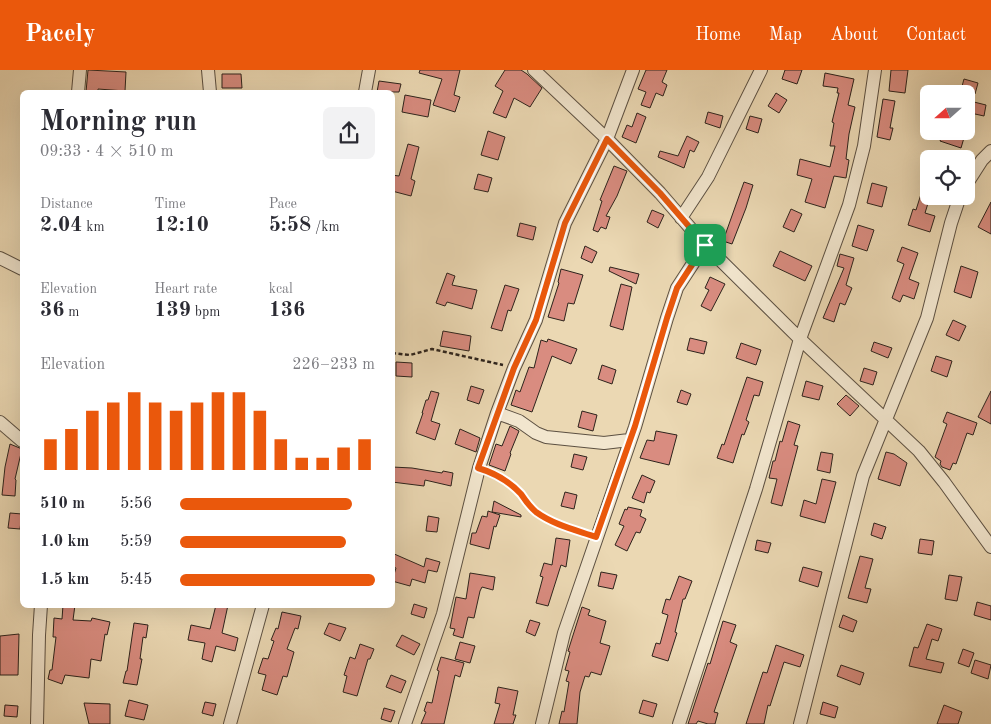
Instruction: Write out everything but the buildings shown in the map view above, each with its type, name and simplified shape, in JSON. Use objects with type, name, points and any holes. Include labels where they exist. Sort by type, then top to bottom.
[{"type":"street","points":[[78,90],[80,70]]},
{"type":"street","points":[[208,70],[210,90]]},
{"type":"street","points":[[365,90],[369,70]]},
{"type":"street","points":[[534,70],[607,139],[660,193],[705,245],[932,466],[991,547]]},
{"type":"street","points":[[405,724],[443,614],[478,468],[497,413],[514,368],[536,320],[565,223],[607,139],[633,70]]},
{"type":"street","points":[[681,218],[708,177],[761,70]]},
{"type":"street","points":[[679,724],[756,489],[800,339],[858,176],[875,70]]},
{"type":"street","points":[[975,171],[991,151]]},
{"type":"street","points":[[800,724],[863,476],[927,318],[957,205]]},
{"type":"street","points":[[542,724],[564,633],[635,426],[677,288],[705,245]]},
{"type":"street","points":[[0,258],[20,268]]},
{"type":"street","points":[[497,413],[519,421],[546,438],[604,443],[629,440]]},
{"type":"street","points":[[0,422],[20,439]]},
{"type":"street","points":[[37,724],[41,608]]},
{"type":"street","points":[[230,724],[262,608]]},
{"type":"path","points":[[395,353],[410,355],[432,349],[469,356],[514,368]]},
{"type":"path","points":[[478,468],[494,473],[506,480],[519,492],[533,510],[540,515],[596,537]]},
{"type":"route","points":[[607,139],[660,193],[705,245],[677,288],[635,426],[596,537],[570,529],[540,515],[533,510],[519,492],[506,480],[494,473],[478,468],[514,368],[536,320],[565,223],[607,139]]}]
